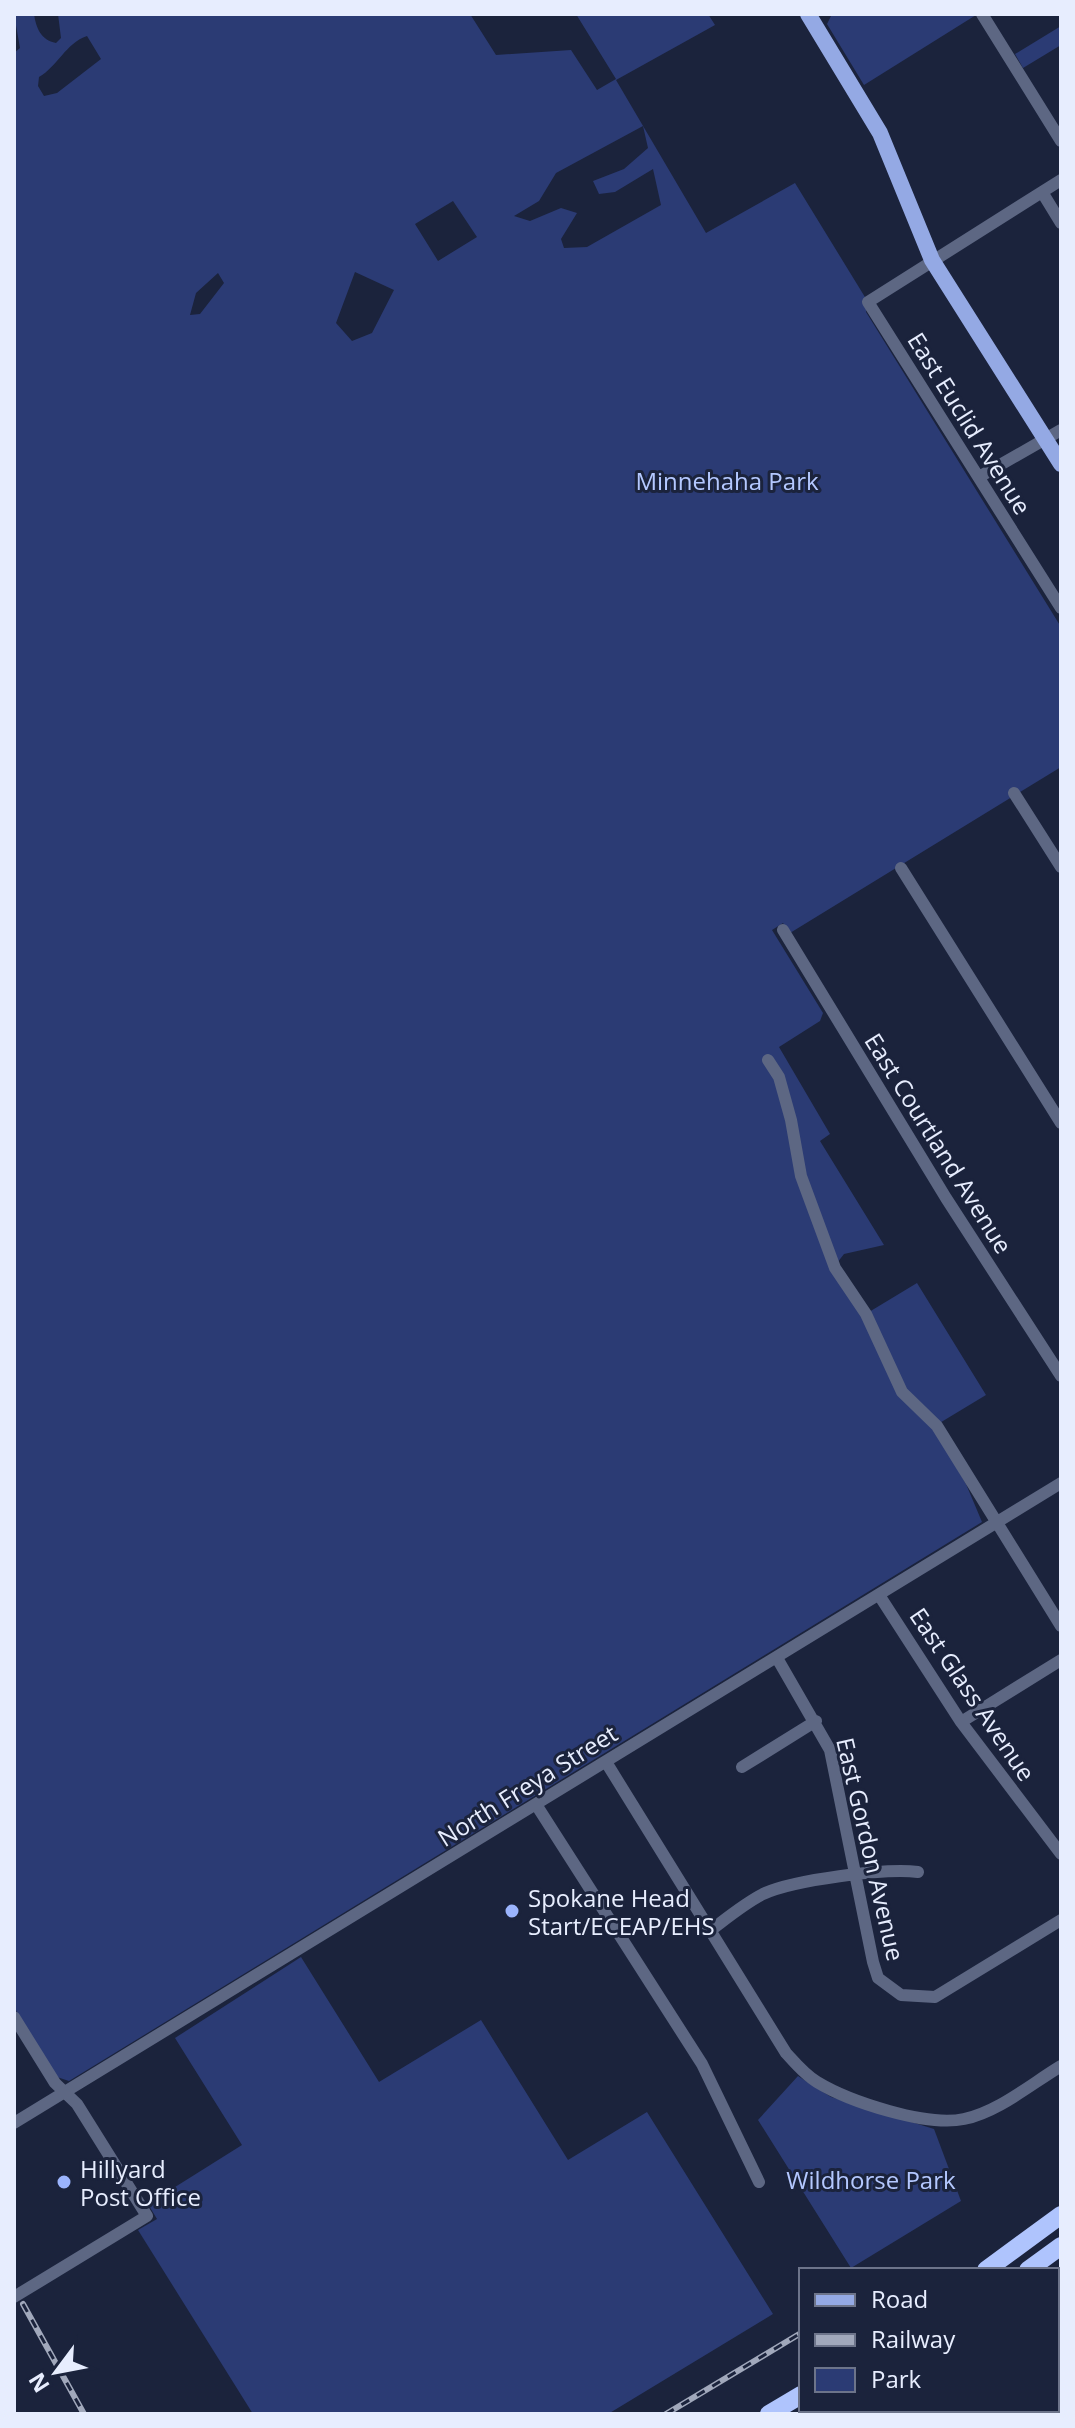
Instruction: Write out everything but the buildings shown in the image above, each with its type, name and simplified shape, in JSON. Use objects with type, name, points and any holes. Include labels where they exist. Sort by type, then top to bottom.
[{"type":"highway","points":[[989,2268],[1061,2215]]},
{"type":"highway","points":[[1031,2268],[1061,2246]]},
{"type":"highway","points":[[769,2414],[799,2396]]},
{"type":"main road","points":[[812,16],[884,141],[932,260],[1061,464]]},
{"type":"street","points":[[982,14],[1061,141]]},
{"type":"street","points":[[932,260],[1061,180]]},
{"type":"street","points":[[1042,192],[1061,223]]},
{"type":"street","name":"East Euclid Avenue","points":[[932,260],[868,302],[1061,608]]},
{"type":"street","points":[[979,477],[1061,430]]},
{"type":"street","points":[[1014,793],[1061,867]]},
{"type":"street","points":[[901,868],[1061,1123]]},
{"type":"street","name":"East Courtland Avenue","points":[[783,930],[938,1185],[1061,1376]]},
{"type":"street","points":[[768,1060],[779,1077],[801,1176],[835,1268],[866,1314],[902,1392],[937,1426],[1061,1626]]},
{"type":"street","name":"North Freya Street","points":[[14,2123],[1061,1483]]},
{"type":"street","name":"East Glass Avenue","points":[[879,1595],[961,1722],[1061,1854]]},
{"type":"street","name":"East Gordon Avenue","points":[[777,1658],[830,1750],[878,1978],[887,1987],[909,1997],[935,1997],[1061,1920]]},
{"type":"street","points":[[961,1722],[1061,1660]]},
{"type":"street","points":[[742,1767],[816,1721]]},
{"type":"street","points":[[606,1762],[786,2053],[802,2071],[834,2092],[927,2121],[966,2119],[985,2112],[1061,2066]]},
{"type":"street","points":[[537,1806],[702,2064],[759,2182]]},
{"type":"street","points":[[711,1930],[763,1894],[798,1883],[894,1869],[918,1872]]},
{"type":"street","points":[[14,2017],[53,2079],[77,2104],[147,2216],[14,2297]]},
{"type":"green space","name":"Minnehaha Park","points":[[14,14],[34,14],[40,33],[56,43],[61,38],[58,14],[470,14],[496,55],[571,50],[597,90],[616,79],[576,14],[708,14],[715,25],[616,80],[706,233],[795,183],[868,302],[866,312],[1061,627],[1061,767],[790,933],[783,923],[772,930],[823,1013],[820,1021],[779,1047],[830,1134],[820,1141],[884,1245],[844,1254],[837,1263],[869,1312],[917,1283],[986,1395],[933,1427],[966,1484],[982,1522],[69,2081],[57,2077],[14,2007],[14,53],[20,48]],"holes":[[[87,36],[101,59],[57,93],[44,96],[38,86],[39,77]],[[643,126],[648,148],[624,169],[593,181],[599,194],[615,192],[653,169],[661,205],[587,247],[564,248],[561,239],[577,213],[561,208],[530,221],[514,216],[539,201],[556,173]],[[453,201],[477,237],[438,261],[415,224]],[[355,272],[394,290],[372,333],[352,341],[336,323]],[[218,273],[224,283],[200,314],[190,315],[196,293]]]},
{"type":"green space","points":[[832,14],[976,15],[864,85],[827,24]]},
{"type":"green space","points":[[1061,26],[1061,45],[1023,68],[1015,54]]},
{"type":"green space","points":[[301,1957],[379,2082],[481,2020],[568,2160],[647,2112],[773,2314],[608,2414],[253,2414],[138,2230],[157,2219],[148,2204],[242,2145],[175,2038]]},
{"type":"green space","name":"Wildhorse Park","points":[[798,2076],[831,2097],[934,2129],[961,2201],[851,2268],[758,2120]]},
{"type":"railway","points":[[23,2304],[84,2414]]},
{"type":"railway","points":[[666,2414],[799,2334]]},
{"type":"railway","points":[[898,2414],[902,2412]]},
{"type":"place","name":"Spokane Head Start/ECEAP/EHS","points":[[512,1911]]},
{"type":"place","name":"Hillyard Post Office","points":[[64,2182]]}]
